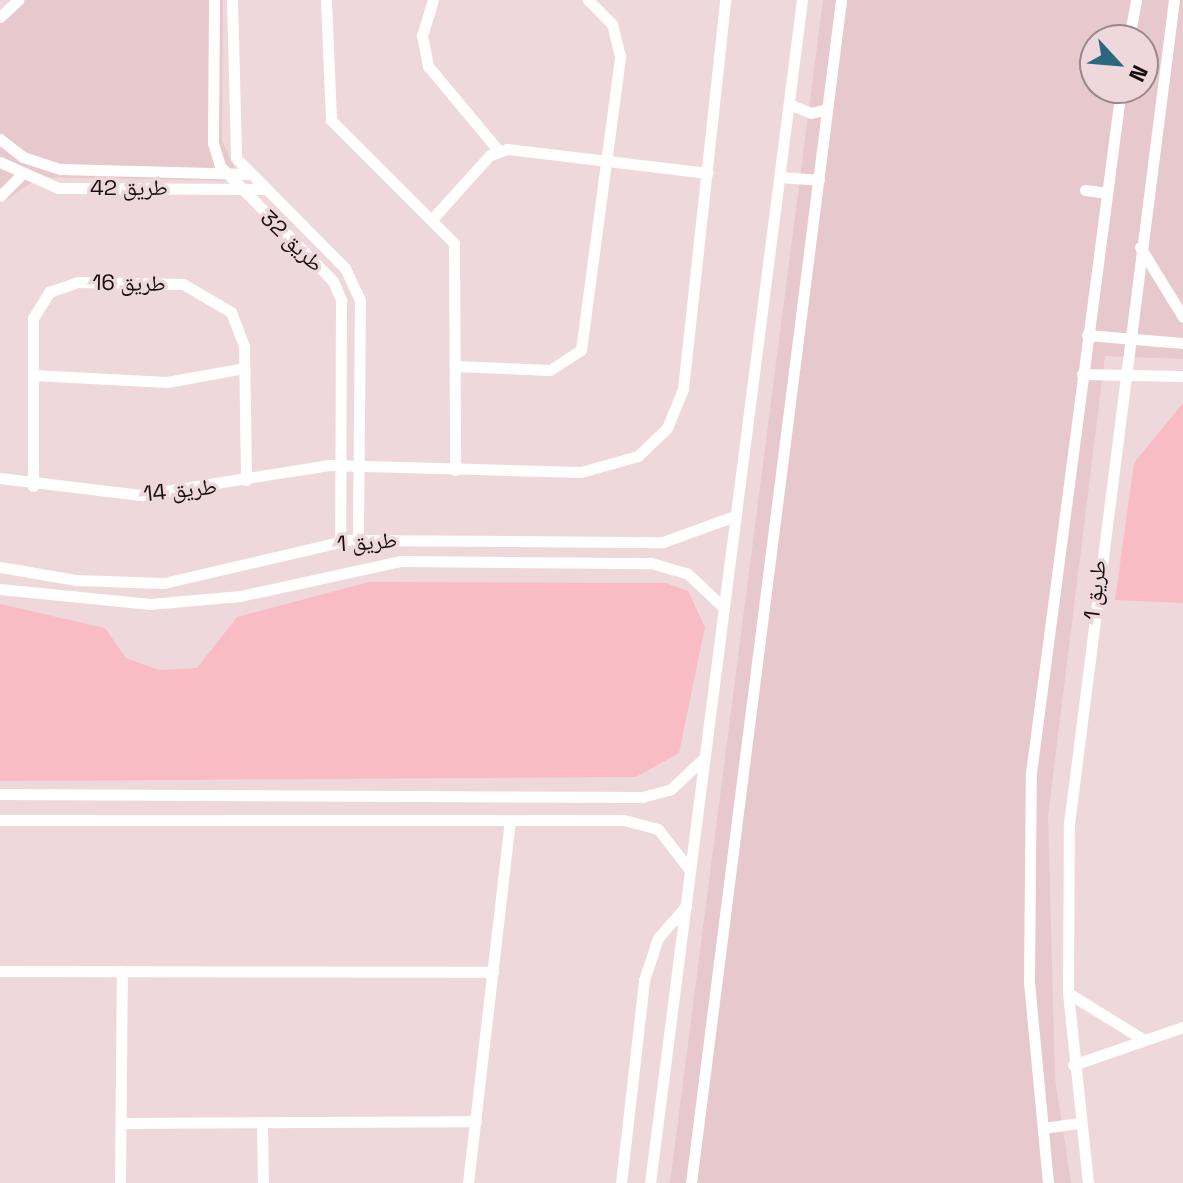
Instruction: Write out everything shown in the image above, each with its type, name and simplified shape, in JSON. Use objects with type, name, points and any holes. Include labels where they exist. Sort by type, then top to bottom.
[{"type":"street","points":[[3,10],[18,0]]},
{"type":"street","name":"طريق 32","points":[[214,0],[213,143],[224,174],[338,290],[340,542]]},
{"type":"street","name":"طريق 32","points":[[232,0],[230,141],[249,174],[355,282],[358,540]]},
{"type":"street","points":[[326,0],[331,120],[433,218],[456,252],[455,470]]},
{"type":"street","points":[[433,0],[422,35],[428,66],[498,150],[708,173]]},
{"type":"street","points":[[456,366],[550,370],[581,350],[620,47],[612,24],[588,0]]},
{"type":"street","name":"طريق 14","points":[[0,478],[33,486],[141,495],[341,464],[455,470],[599,470],[654,444],[683,389],[725,0]]},
{"type":"street","points":[[650,1183],[802,0]]},
{"type":"street","points":[[691,1183],[841,0]]},
{"type":"street","points":[[1132,24],[1136,0]]},
{"type":"street","name":"طريق 1","points":[[1088,1183],[1073,1065],[1065,881],[1075,755],[1122,375],[1174,0]]},
{"type":"street","points":[[789,104],[811,113],[827,109]]},
{"type":"street","name":"طريق 1","points":[[1048,1183],[1029,983],[1027,833],[1082,374],[1119,104]]},
{"type":"street","points":[[0,139],[34,162],[0,196]]},
{"type":"street","points":[[433,218],[498,150]]},
{"type":"street","name":"طريق 42","points":[[0,162],[20,176],[58,188],[265,189]]},
{"type":"street","name":"طريق 42","points":[[34,162],[249,174]]},
{"type":"street","points":[[780,177],[819,180]]},
{"type":"street","points":[[1085,190],[1107,193]]},
{"type":"street","points":[[1139,244],[1183,317]]},
{"type":"street","name":"طريق 16","points":[[33,486],[33,375],[41,301],[78,282],[201,289],[240,328],[244,368],[246,480]]},
{"type":"street","points":[[1087,335],[1183,343]]},
{"type":"street","points":[[33,375],[167,382],[244,368]]},
{"type":"street","points":[[1082,374],[1183,376]]},
{"type":"street","name":"طريق 1","points":[[0,567],[75,580],[164,583],[216,577],[340,542],[663,542],[735,516]]},
{"type":"street","name":"طريق 1","points":[[0,589],[150,604],[240,596],[400,561],[651,563],[687,573],[724,608]]},
{"type":"street","points":[[0,794],[642,797],[684,781],[704,758]]},
{"type":"street","points":[[0,820],[641,822],[673,840],[691,872]]},
{"type":"street","points":[[468,1183],[510,820]]},
{"type":"street","points":[[621,1183],[649,958],[686,905]]},
{"type":"street","points":[[0,971],[493,972]]},
{"type":"street","points":[[120,1183],[122,971]]},
{"type":"street","points":[[1068,993],[1144,1040]]},
{"type":"street","points":[[1073,1065],[1183,1027]]},
{"type":"street","points":[[121,1123],[476,1121]]},
{"type":"street","points":[[262,1122],[263,1183]]},
{"type":"street","points":[[1043,1128],[1080,1123]]},
{"type":"shaded area","points":[[25,0],[223,0],[222,141],[241,181],[40,177],[0,204],[0,23]]},
{"type":"shaded area","points":[[823,0],[1183,0],[1183,359],[1105,356],[1048,816],[1055,1078],[1071,1183],[670,1183]]},
{"type":"shaded area","points":[[1183,403],[1183,603],[1115,600],[1134,463]]},
{"type":"shaded area","points":[[369,582],[666,583],[688,591],[705,627],[679,753],[636,777],[0,781],[0,604],[105,628],[126,658],[159,670],[197,668],[237,617]]}]
